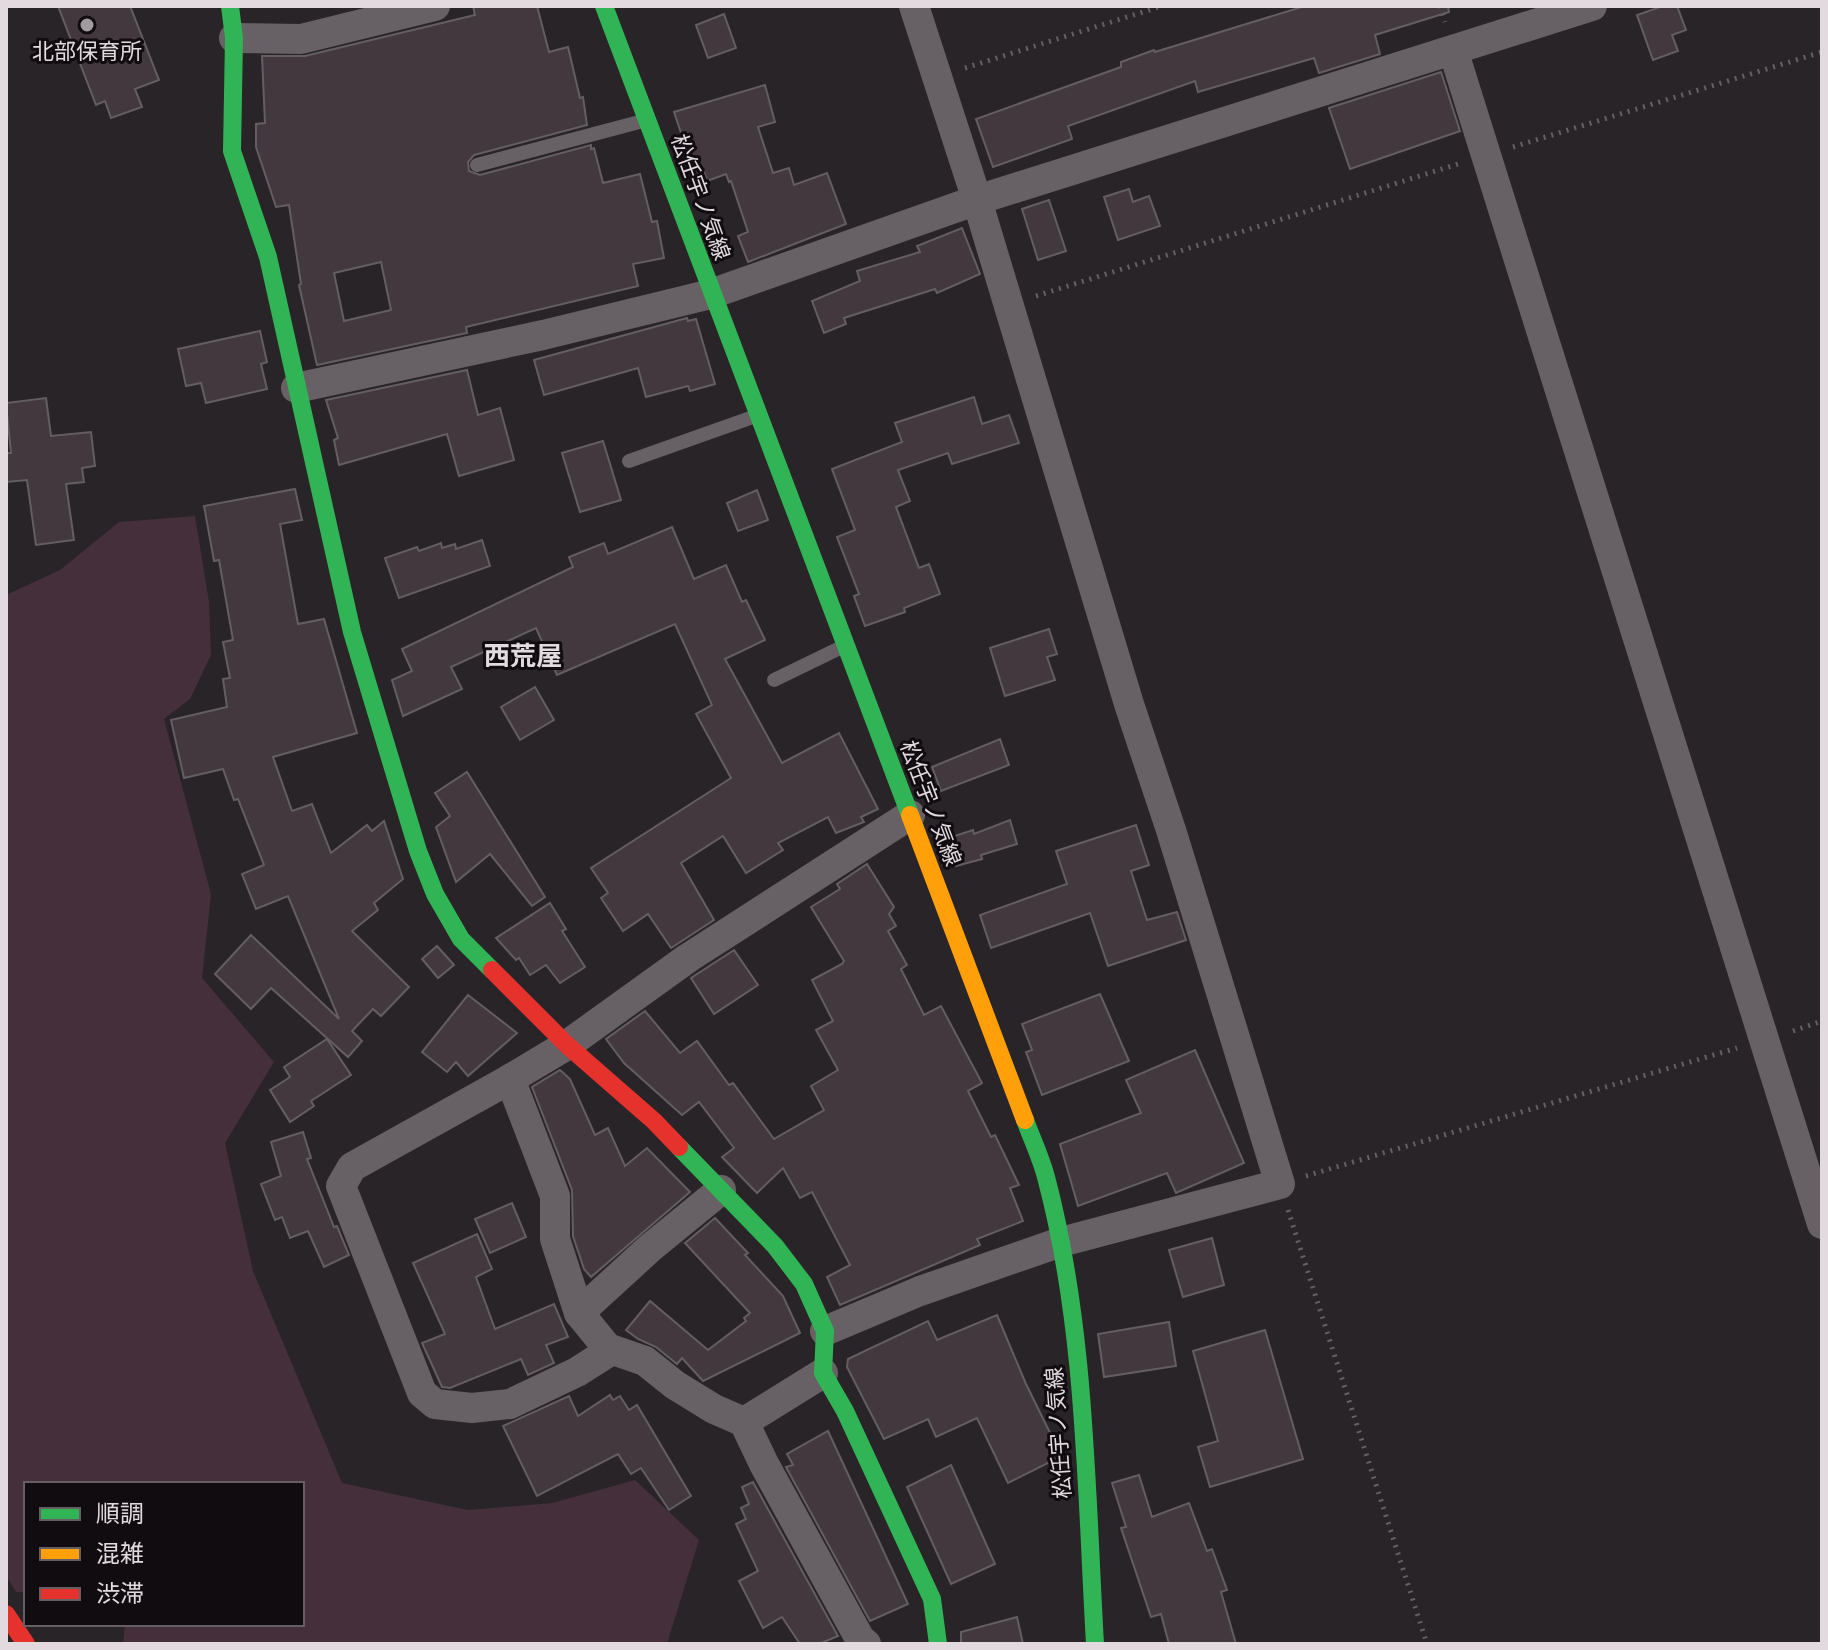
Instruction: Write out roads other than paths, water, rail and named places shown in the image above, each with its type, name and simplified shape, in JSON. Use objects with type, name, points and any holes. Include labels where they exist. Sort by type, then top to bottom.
[{"type":"street","points":[[230,6],[234,38],[232,151],[268,257],[352,632],[418,851],[435,894],[461,939],[567,1045],[654,1121],[775,1246],[804,1284],[825,1331],[823,1373],[845,1411],[932,1599],[938,1644]]},
{"type":"street","points":[[234,38],[301,39],[435,6]]},
{"type":"street","name":"松任宇ノ気線","points":[[604,6],[1045,1174],[1061,1242],[1081,1393],[1095,1644]]},
{"type":"street","points":[[825,1331],[920,1291],[1061,1242],[1280,1184],[1176,845],[1129,704],[977,200],[914,6]]},
{"type":"street","points":[[296,388],[543,335],[711,294],[977,200],[1592,6]]},
{"type":"street","points":[[1453,50],[1822,1224]]},
{"type":"street","points":[[866,1644],[860,1639],[808,1545],[744,1422],[714,1409],[675,1385],[645,1361],[613,1350],[577,1372],[510,1404],[472,1408],[435,1404],[422,1393],[341,1186],[352,1167],[567,1045],[688,958],[910,815]]},
{"type":"street","points":[[510,1079],[555,1196],[555,1239],[579,1313],[610,1351]]},
{"type":"street","points":[[579,1313],[650,1248],[721,1190]]},
{"type":"street","points":[[744,1422],[823,1373]]},
{"type":"lane","points":[[477,165],[647,120]]},
{"type":"lane","points":[[629,461],[759,414]]},
{"type":"lane","points":[[774,680],[846,645]]},
{"type":"place","name":"北部保育所","points":[[87,25]]},
{"type":"district","name":"西荒屋","points":[[523,656]]}]
